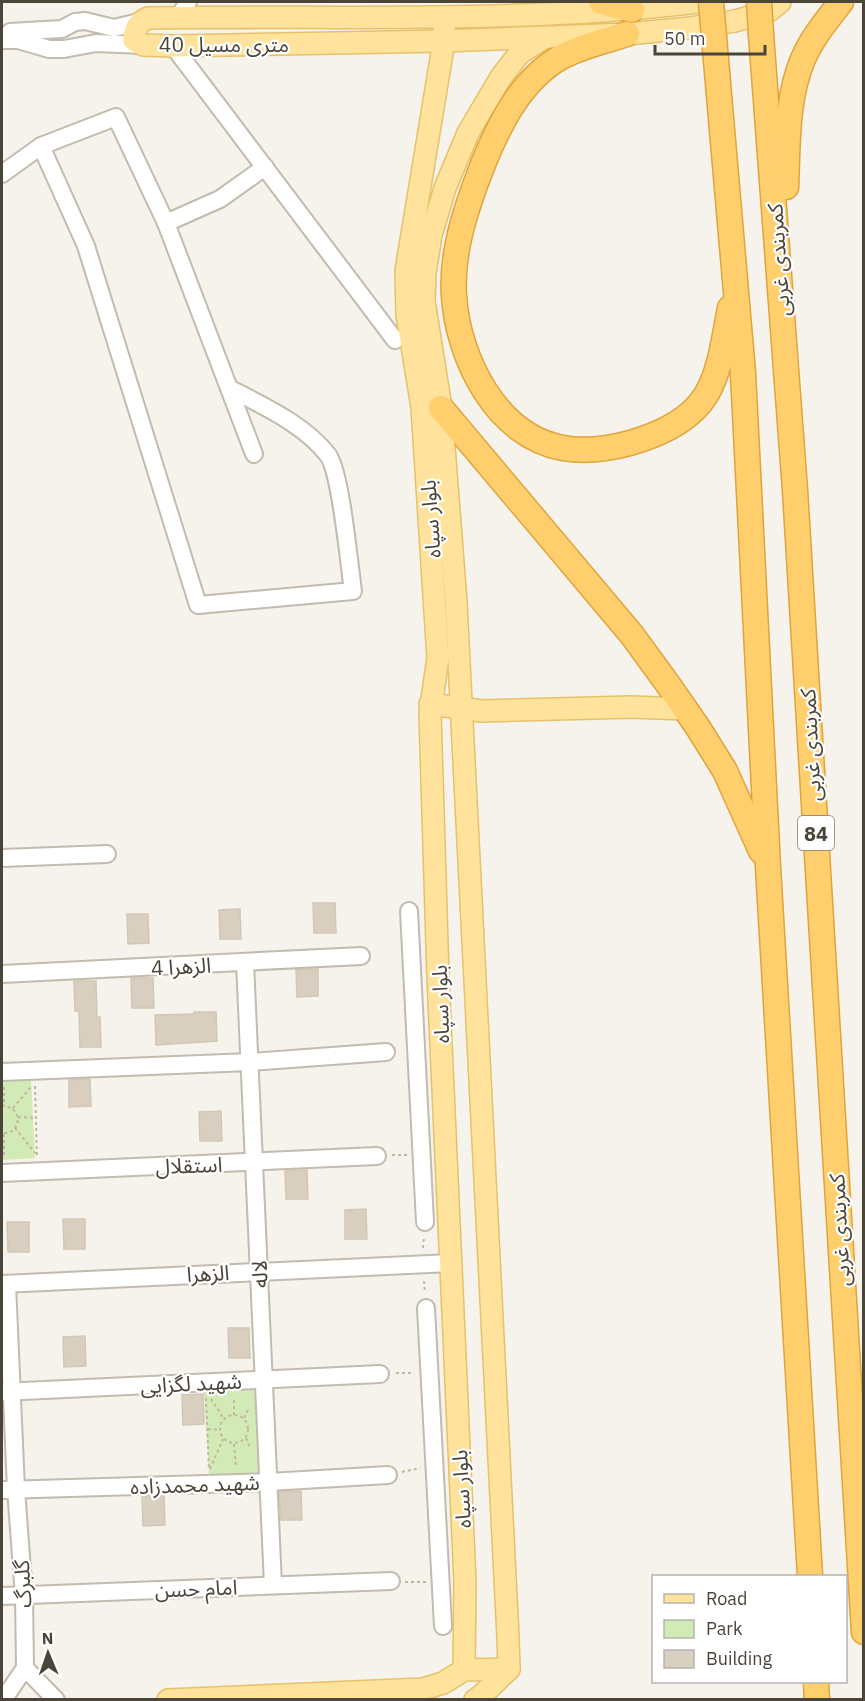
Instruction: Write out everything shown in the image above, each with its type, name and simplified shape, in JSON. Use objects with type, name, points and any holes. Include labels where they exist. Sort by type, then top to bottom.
[{"type":"highway","points":[[601,2],[632,10]]},
{"type":"highway","name":"کمربندی غربی","points":[[711,2],[743,373],[768,867],[810,1575]]},
{"type":"highway","name":"کمربندی غربی","points":[[759,2],[796,514],[864,1632]]},
{"type":"highway","points":[[777,249],[784,214],[791,101],[802,60],[819,29],[841,2]]},
{"type":"highway","points":[[627,34],[583,47],[562,57],[536,75],[514,102],[493,140],[463,223],[455,267],[454,294],[457,322],[469,363],[504,414],[520,429],[542,442],[562,448],[585,450],[610,448],[638,441],[682,420],[706,395],[720,356],[735,282]]},
{"type":"highway","points":[[441,408],[632,635],[686,709],[725,771],[768,867]]},
{"type":"highway","points":[[816,1683],[817,1700]]},
{"type":"main road","name":"40 متری مسیل","points":[[698,2],[632,10],[444,18],[183,10],[140,22],[134,31],[134,40],[143,45],[173,46],[444,41],[627,34],[735,21],[769,11],[780,2]]},
{"type":"main road","name":"بلوار سپاه","points":[[444,18],[444,41],[406,271],[407,315],[428,384],[441,408],[456,602],[509,1669]]},
{"type":"main road","name":"بلوار سپاه","points":[[464,1670],[465,1582],[430,704],[438,658],[428,487],[425,273],[431,235],[445,188],[468,133],[501,77],[519,54],[544,38]]},
{"type":"main road","points":[[430,704],[482,711],[631,706],[686,709]]},
{"type":"main road","points":[[168,1700],[423,1689],[443,1683],[464,1670],[509,1669]]},
{"type":"main road","points":[[475,1700],[509,1669]]},
{"type":"street","points":[[522,2],[542,14]]},
{"type":"street","points":[[2,33],[62,29],[75,22],[86,21],[114,28],[140,22]]},
{"type":"street","points":[[2,40],[18,40],[56,49],[96,43],[143,45]]},
{"type":"street","points":[[173,46],[395,340]]},
{"type":"street","points":[[2,174],[41,146],[116,117],[166,223],[254,454]]},
{"type":"street","points":[[41,146],[86,246],[198,605],[353,591],[339,490],[329,457],[309,437],[279,415],[229,388]]},
{"type":"street","points":[[166,223],[220,199],[265,167]]},
{"type":"street","points":[[2,858],[107,854]]},
{"type":"street","points":[[410,911],[425,1222]]},
{"type":"street","name":"الزهرا 4","points":[[2,974],[361,956]]},
{"type":"street","name":"لاله","points":[[246,963],[273,1585]]},
{"type":"street","points":[[3,1078],[386,1052]]},
{"type":"street","points":[[418,1098],[444,1099]]},
{"type":"street","name":"استقلال","points":[[3,1164],[47,1171],[377,1156]]},
{"type":"street","name":"الزهرا","points":[[4,1284],[258,1270],[451,1263]]},
{"type":"street","name":"گلبرگ","points":[[4,1284],[9,1490],[24,1596],[25,1668]]},
{"type":"street","points":[[426,1308],[443,1626]]},
{"type":"street","name":"شهید لگزایی","points":[[6,1392],[380,1374]]},
{"type":"street","points":[[435,1466],[460,1466]]},
{"type":"street","name":"شهید محمدزاده","points":[[9,1490],[206,1477],[268,1482],[388,1475]]},
{"type":"street","name":"امام حسن","points":[[2,1596],[391,1581]]},
{"type":"street","points":[[3,1700],[25,1668],[56,1700]]},
{"type":"path","points":[[3,1078],[3,1105],[13,1108],[18,1117],[15,1128],[3,1134],[3,1164]]},
{"type":"path","points":[[13,1108],[35,1083],[38,1156]]},
{"type":"path","points":[[18,1117],[36,1118]]},
{"type":"path","points":[[15,1128],[47,1171]]},
{"type":"path","points":[[206,1477],[206,1391],[225,1419]]},
{"type":"path","points":[[234,1391],[234,1415]]},
{"type":"path","points":[[206,1477],[223,1439],[220,1430],[225,1419],[234,1415],[244,1419],[249,1427],[246,1438],[234,1444],[223,1439]]},
{"type":"path","points":[[207,1429],[220,1430]]},
{"type":"path","points":[[234,1444],[236,1470]]},
{"type":"path","points":[[388,1475],[435,1466]]},
{"type":"green space","points":[[31,1080],[35,1158],[2,1160],[2,1082]]},
{"type":"green space","points":[[260,1389],[265,1472],[209,1475],[204,1392]]},
{"type":"building","points":[[313,903],[335,903],[336,933],[314,933]]},
{"type":"building","points":[[240,909],[241,939],[220,939],[219,910]]},
{"type":"building","points":[[127,914],[148,914],[149,943],[128,944]]},
{"type":"building","points":[[318,969],[318,996],[297,997],[296,970]]},
{"type":"building","points":[[131,978],[153,978],[154,1008],[132,1008]]},
{"type":"building","points":[[74,981],[96,981],[101,1047],[80,1047],[79,1011],[75,1011]]},
{"type":"building","points":[[194,1012],[216,1012],[217,1041],[156,1045],[155,1015],[194,1014]]},
{"type":"building","points":[[90,1079],[91,1106],[69,1107],[69,1080]]},
{"type":"building","points":[[221,1111],[222,1141],[200,1141],[199,1112]]},
{"type":"building","points":[[307,1170],[308,1199],[286,1199],[285,1171]]},
{"type":"building","points":[[366,1209],[367,1239],[345,1239],[345,1210]]},
{"type":"building","points":[[63,1219],[85,1219],[85,1249],[64,1249]]},
{"type":"building","points":[[7,1222],[29,1222],[29,1252],[8,1252]]},
{"type":"building","points":[[228,1328],[249,1328],[250,1358],[229,1358]]},
{"type":"building","points":[[85,1336],[86,1366],[64,1367],[63,1337]]},
{"type":"building","points":[[203,1394],[204,1424],[183,1425],[182,1395]]},
{"type":"building","points":[[301,1491],[302,1520],[281,1520],[279,1492]]},
{"type":"building","points":[[142,1496],[164,1496],[165,1525],[143,1526]]}]
